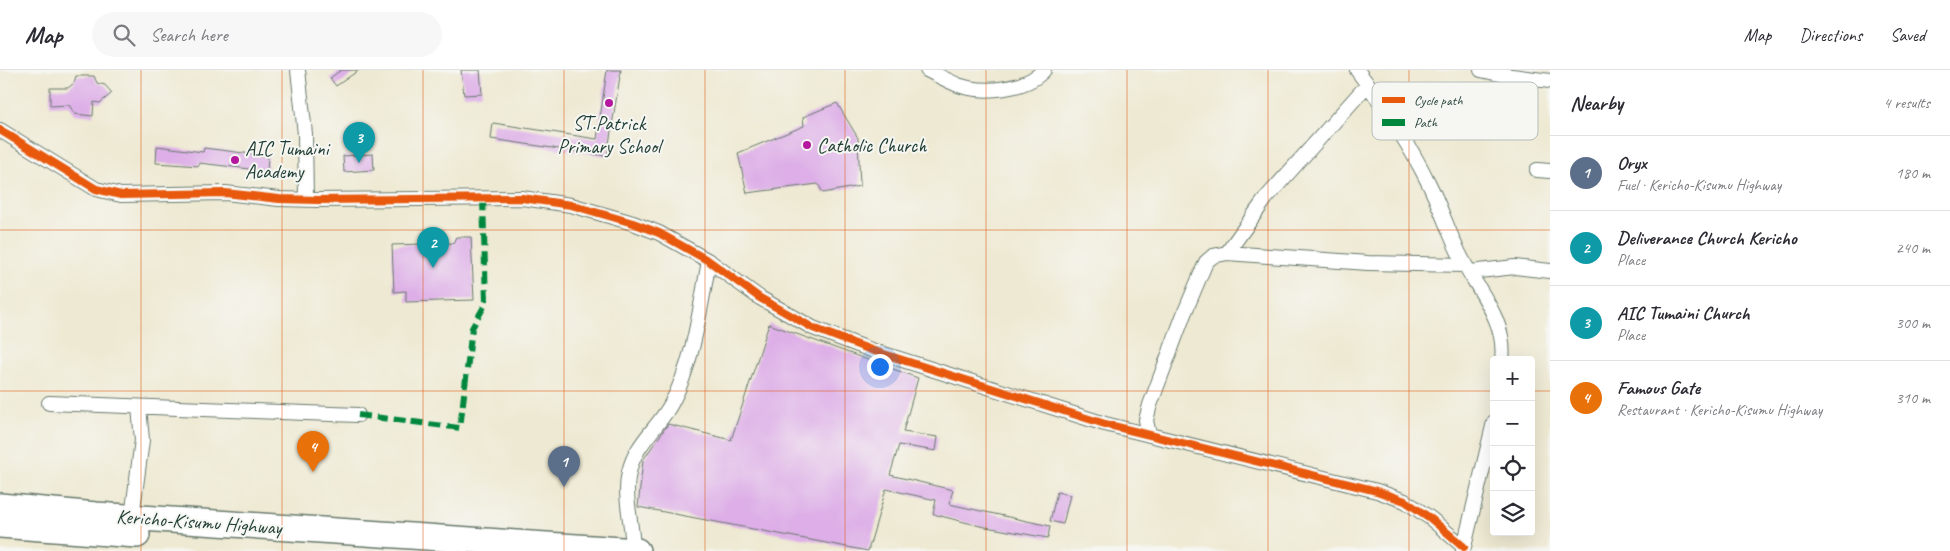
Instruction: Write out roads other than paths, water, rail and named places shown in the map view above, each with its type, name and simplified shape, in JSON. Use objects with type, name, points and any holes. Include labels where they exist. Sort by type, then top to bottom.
[{"type":"highway","name":"Kericho-Kisumu Highway","points":[[0,506],[132,517],[634,550]]},
{"type":"highway","name":"Kericho-Kisumu Highway","points":[[0,525],[391,551]]},
{"type":"street","points":[[298,70],[305,134],[306,199]]},
{"type":"street","points":[[926,70],[959,85],[982,90],[1019,84],[1039,75],[1044,70]]},
{"type":"street","points":[[1357,70],[1372,90]]},
{"type":"street","points":[[1481,70],[1550,81]]},
{"type":"street","points":[[1227,253],[1266,198],[1368,84]]},
{"type":"street","points":[[0,130],[76,178],[109,193],[121,195],[225,193],[306,199],[522,198],[571,205],[650,230],[709,262],[760,298],[813,328],[944,374],[1105,424],[1391,496],[1405,501],[1430,518],[1463,549],[1490,438]]},
{"type":"street","points":[[1404,140],[1428,182],[1467,268],[1496,318],[1500,332],[1502,356]]},
{"type":"street","points":[[1149,435],[1146,426],[1148,413],[1184,314],[1206,262],[1213,256],[1227,253],[1368,263],[1467,268],[1515,267],[1550,271]]},
{"type":"street","points":[[634,550],[627,487],[629,471],[641,445],[670,406],[685,371],[709,262]]},
{"type":"street","points":[[49,403],[139,408],[358,415]]},
{"type":"street","points":[[132,517],[142,440],[139,408]]},
{"type":"place","name":"ST.Patrick Primary School","points":[[609,103]]},
{"type":"place","name":"Catholic Church","points":[[807,145]]},
{"type":"place","name":"AIC Tumaini Academy","points":[[235,160]]},
{"type":"place","name":"AIC Tumaini Church","points":[[359,163]]},
{"type":"place","name":"Deliverance Church Kericho","points":[[433,268]]},
{"type":"place","name":"Famous Gate","points":[[313,472]]},
{"type":"place","name":"Oryx","points":[[564,487]]}]
